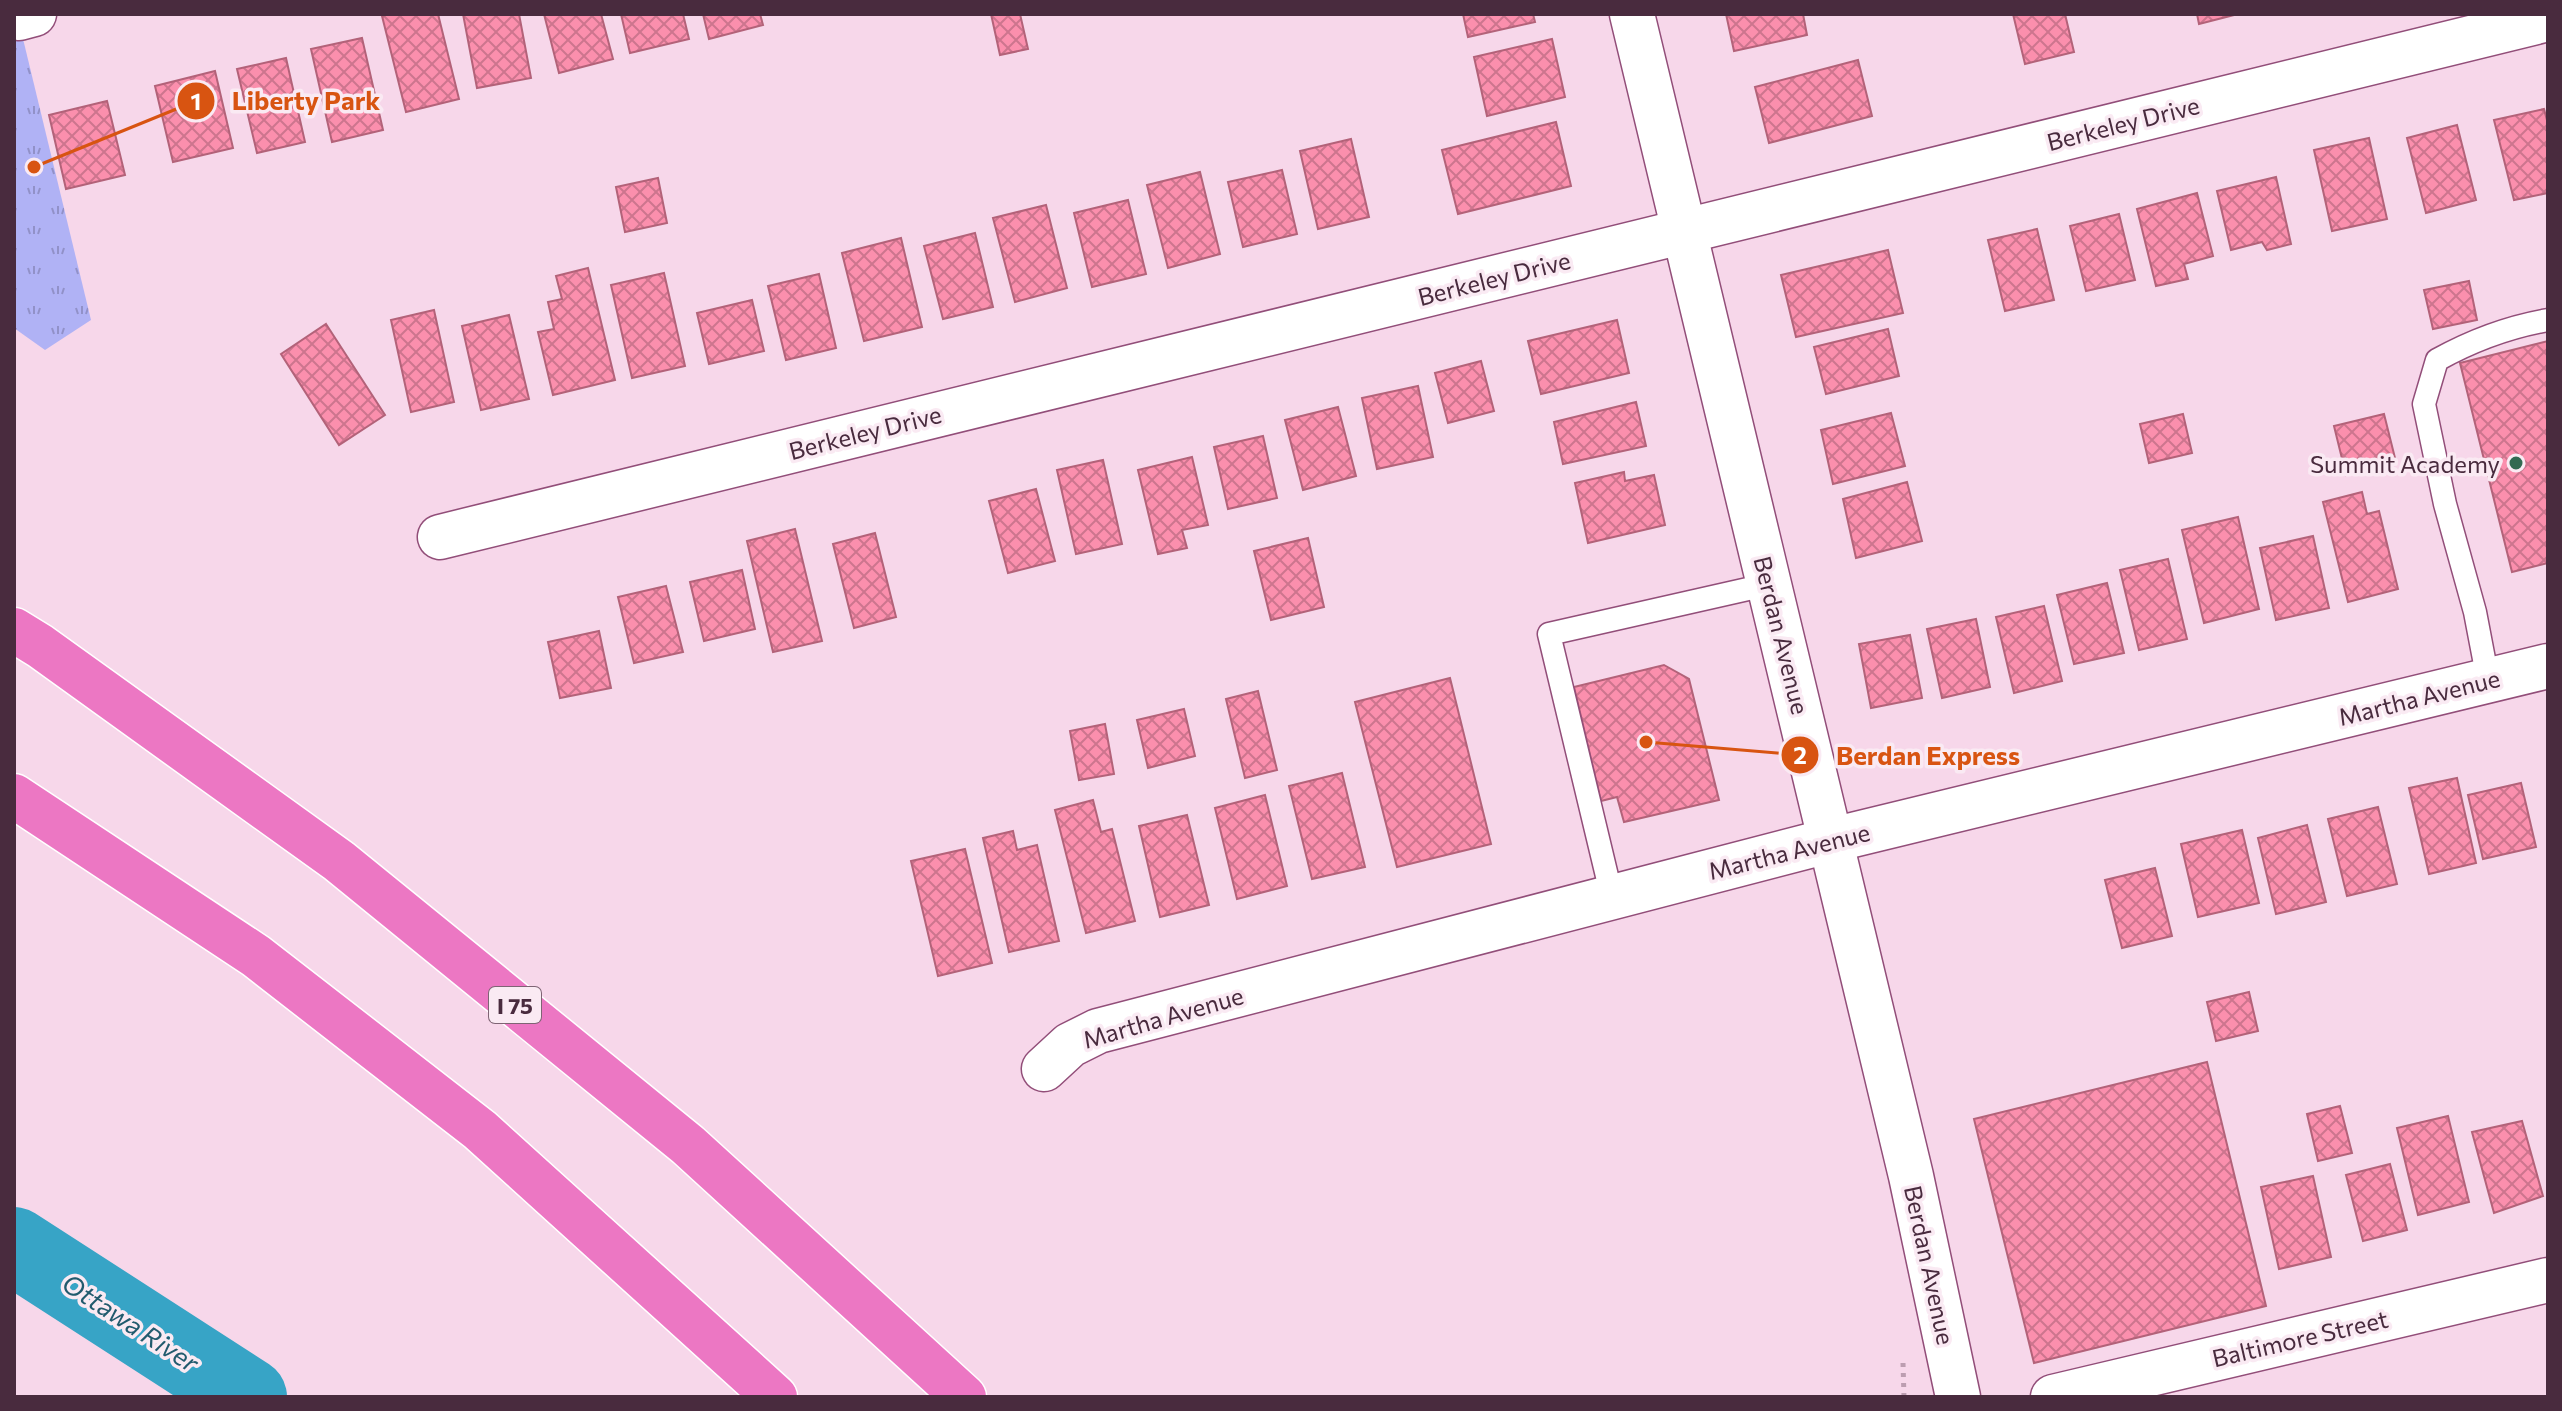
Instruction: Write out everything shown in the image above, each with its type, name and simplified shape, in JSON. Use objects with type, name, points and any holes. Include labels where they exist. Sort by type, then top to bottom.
[{"type":"highway","name":"I 75","points":[[23,633],[339,861],[664,1125],[964,1397]]},
{"type":"highway","points":[[14,796],[256,956],[480,1130],[775,1397]]},
{"type":"street","name":"Berdan Avenue","points":[[1632,14],[1832,840],[1911,1176],[1958,1397]]},
{"type":"street","name":"Berkeley Drive","points":[[440,537],[2548,19]]},
{"type":"street","name":"Martha Avenue","points":[[1044,1069],[1070,1045],[1098,1031],[1832,840],[2548,666]]},
{"type":"street","name":"Baltimore Street","points":[[2053,1397],[2548,1280]]},
{"type":"lane","points":[[2488,680],[2475,612],[2445,504],[2424,404],[2437,360],[2468,342],[2517,326],[2548,320]]},
{"type":"lane","points":[[1612,897],[1549,634],[1770,584]]},
{"type":"green space","points":[[14,14],[17,14],[91,320],[45,350],[14,328]]},
{"type":"building","points":[[438,14],[459,99],[406,112],[382,16]]},
{"type":"building","points":[[463,14],[519,14],[531,78],[477,88]]},
{"type":"building","points":[[544,14],[601,14],[613,59],[559,73]]},
{"type":"building","points":[[621,14],[683,14],[689,39],[630,53]]},
{"type":"building","points":[[703,14],[760,14],[763,25],[709,39]]},
{"type":"building","points":[[991,14],[1020,14],[1028,49],[1000,55]]},
{"type":"building","points":[[1463,14],[1533,14],[1535,22],[1468,37]]},
{"type":"building","points":[[1726,14],[1803,14],[1807,35],[1734,51]]},
{"type":"building","points":[[2013,14],[2065,14],[2074,52],[2025,64]]},
{"type":"building","points":[[2197,14],[2238,14],[2199,24]]},
{"type":"building","points":[[362,38],[383,130],[332,142],[311,49]]},
{"type":"building","points":[[1552,39],[1565,97],[1487,116],[1474,57]]},
{"type":"building","points":[[286,58],[305,142],[257,153],[237,69]]},
{"type":"building","points":[[1858,60],[1872,116],[1769,143],[1755,87]]},
{"type":"building","points":[[215,71],[233,148],[173,162],[155,86]]},
{"type":"building","points":[[107,101],[125,175],[66,189],[49,115]]},
{"type":"building","points":[[2544,109],[2548,124],[2548,193],[2514,200],[2494,120]]},
{"type":"building","points":[[1556,122],[1571,186],[1458,214],[1442,150]]},
{"type":"building","points":[[2457,125],[2476,200],[2426,213],[2407,138]]},
{"type":"building","points":[[2369,138],[2387,219],[2332,231],[2314,150]]},
{"type":"building","points":[[1351,139],[1369,217],[1318,229],[1300,151]]},
{"type":"building","points":[[1282,170],[1297,234],[1243,247],[1228,182]]},
{"type":"building","points":[[1200,172],[1220,254],[1168,268],[1147,185]]},
{"type":"building","points":[[2276,177],[2291,244],[2267,250],[2262,242],[2231,250],[2217,191]]},
{"type":"building","points":[[658,178],[667,223],[625,232],[616,187]]},
{"type":"building","points":[[2197,193],[2213,256],[2184,264],[2188,279],[2156,286],[2137,209]]},
{"type":"building","points":[[1128,200],[1146,274],[1092,287],[1074,213]]},
{"type":"building","points":[[1046,205],[1067,288],[1015,302],[993,218]]},
{"type":"building","points":[[2119,214],[2135,280],[2086,291],[2070,226]]},
{"type":"building","points":[[2037,229],[2054,300],[2005,311],[1988,240]]},
{"type":"building","points":[[975,233],[993,307],[943,319],[924,246]]},
{"type":"building","points":[[901,238],[922,327],[864,341],[842,253]]},
{"type":"building","points":[[1888,250],[1903,313],[1796,337],[1781,275]]},
{"type":"building","points":[[588,268],[615,380],[553,395],[538,332],[554,329],[548,302],[562,299],[556,276]]},
{"type":"building","points":[[664,273],[685,366],[632,378],[611,285]]},
{"type":"building","points":[[819,274],[836,348],[786,360],[768,286]]},
{"type":"building","points":[[2469,281],[2477,320],[2433,329],[2424,290]]},
{"type":"building","points":[[752,300],[764,351],[709,364],[697,313]]},
{"type":"building","points":[[434,310],[454,402],[411,412],[391,320]]},
{"type":"building","points":[[509,315],[529,399],[481,410],[462,326]]},
{"type":"building","points":[[1617,320],[1629,373],[1541,394],[1528,341]]},
{"type":"building","points":[[326,324],[385,415],[339,445],[281,354]]},
{"type":"building","points":[[1888,329],[1899,376],[1826,394],[1814,347]]},
{"type":"building","name":"Summit Academy","points":[[2548,341],[2548,563],[2512,572],[2460,363]]},
{"type":"building","points":[[1481,361],[1494,411],[1448,423],[1435,373]]},
{"type":"building","points":[[1418,386],[1433,457],[1377,469],[1362,398]]},
{"type":"building","points":[[1636,402],[1646,446],[1563,464],[1554,422]]},
{"type":"building","points":[[1338,407],[1356,476],[1303,490],[1285,420]]},
{"type":"building","points":[[1891,413],[1905,466],[1833,484],[1821,430]]},
{"type":"building","points":[[2183,414],[2192,453],[2149,463],[2140,424]]},
{"type":"building","points":[[2384,414],[2396,462],[2346,475],[2334,426]]},
{"type":"building","points":[[1263,436],[1277,498],[1228,509],[1214,447]]},
{"type":"building","points":[[1192,457],[1208,525],[1182,530],[1187,548],[1158,554],[1138,470]]},
{"type":"building","points":[[1103,460],[1122,544],[1076,554],[1057,470]]},
{"type":"building","points":[[1624,472],[1625,481],[1654,475],[1665,525],[1588,543],[1575,483]]},
{"type":"building","points":[[1907,482],[1922,541],[1856,558],[1843,499]]},
{"type":"building","points":[[1036,489],[1055,561],[1008,573],[989,501]]},
{"type":"building","points":[[2362,492],[2367,514],[2379,511],[2398,589],[2348,602],[2323,502]]},
{"type":"building","points":[[2238,517],[2259,609],[2204,623],[2182,530]]},
{"type":"building","points":[[795,529],[822,641],[773,652],[747,541]]},
{"type":"building","points":[[875,533],[896,617],[854,628],[833,544]]},
{"type":"building","points":[[2313,536],[2329,608],[2276,620],[2260,548]]},
{"type":"building","points":[[1308,538],[1324,607],[1271,620],[1254,551]]},
{"type":"building","points":[[2168,559],[2187,639],[2139,650],[2120,570]]},
{"type":"building","points":[[742,570],[755,629],[704,641],[690,582]]},
{"type":"building","points":[[2107,583],[2124,653],[2074,664],[2057,595]]},
{"type":"building","points":[[666,586],[683,652],[634,663],[618,597]]},
{"type":"building","points":[[2044,606],[2062,681],[2014,693],[1996,617]]},
{"type":"building","points":[[1976,619],[1990,687],[1942,698],[1927,629]]},
{"type":"building","points":[[599,631],[611,688],[560,698],[548,642]]},
{"type":"building","points":[[1910,635],[1922,698],[1871,708],[1859,644]]},
{"type":"building","points":[[1664,665],[1689,679],[1719,800],[1624,822],[1617,797],[1601,801],[1574,687]]},
{"type":"building","points":[[1450,678],[1491,844],[1397,867],[1355,702]]},
{"type":"building","points":[[1258,691],[1277,770],[1245,778],[1226,699]]},
{"type":"building","points":[[1184,709],[1195,756],[1148,768],[1137,720]]},
{"type":"building","points":[[1105,724],[1114,774],[1079,780],[1070,731]]},
{"type":"building","points":[[1342,773],[1365,867],[1312,879],[1289,786]]},
{"type":"building","points":[[2457,778],[2476,863],[2429,874],[2409,788]]},
{"type":"building","points":[[2521,783],[2536,847],[2483,859],[2468,795]]},
{"type":"building","points":[[1265,795],[1287,886],[1237,899],[1215,808]]},
{"type":"building","points":[[1093,800],[1101,832],[1112,829],[1135,921],[1086,933],[1055,810]]},
{"type":"building","points":[[2378,807],[2397,884],[2347,896],[2328,819]]},
{"type":"building","points":[[1187,815],[1209,905],[1160,917],[1139,826]]},
{"type":"building","points":[[2307,825],[2326,902],[2276,914],[2258,838]]},
{"type":"building","points":[[2242,830],[2259,903],[2198,917],[2181,844]]},
{"type":"building","points":[[1013,831],[1017,850],[1037,845],[1059,941],[1009,952],[983,838]]},
{"type":"building","points":[[965,849],[992,963],[938,976],[911,861]]},
{"type":"building","points":[[2155,868],[2172,936],[2122,948],[2105,880]]},
{"type":"building","points":[[2249,992],[2258,1031],[2216,1041],[2207,1002]]},
{"type":"building","points":[[2207,1062],[2266,1306],[2034,1363],[1974,1119]]},
{"type":"building","points":[[2340,1106],[2352,1153],[2318,1161],[2307,1114]]},
{"type":"building","points":[[2448,1116],[2469,1202],[2418,1215],[2397,1128]]},
{"type":"building","points":[[2522,1121],[2543,1196],[2494,1213],[2472,1132]]},
{"type":"building","points":[[2390,1164],[2407,1230],[2363,1241],[2346,1175]]},
{"type":"building","points":[[2313,1176],[2331,1257],[2279,1269],[2261,1187]]},
{"type":"waterway","name":"Ottawa River","points":[[14,1246],[248,1397]]},
{"type":"place","name":"Liberty Park","points":[[34,167]]},
{"type":"place","name":"Summit Academy","points":[[2516,463]]},
{"type":"place","name":"Berdan Express","points":[[1646,742]]}]
